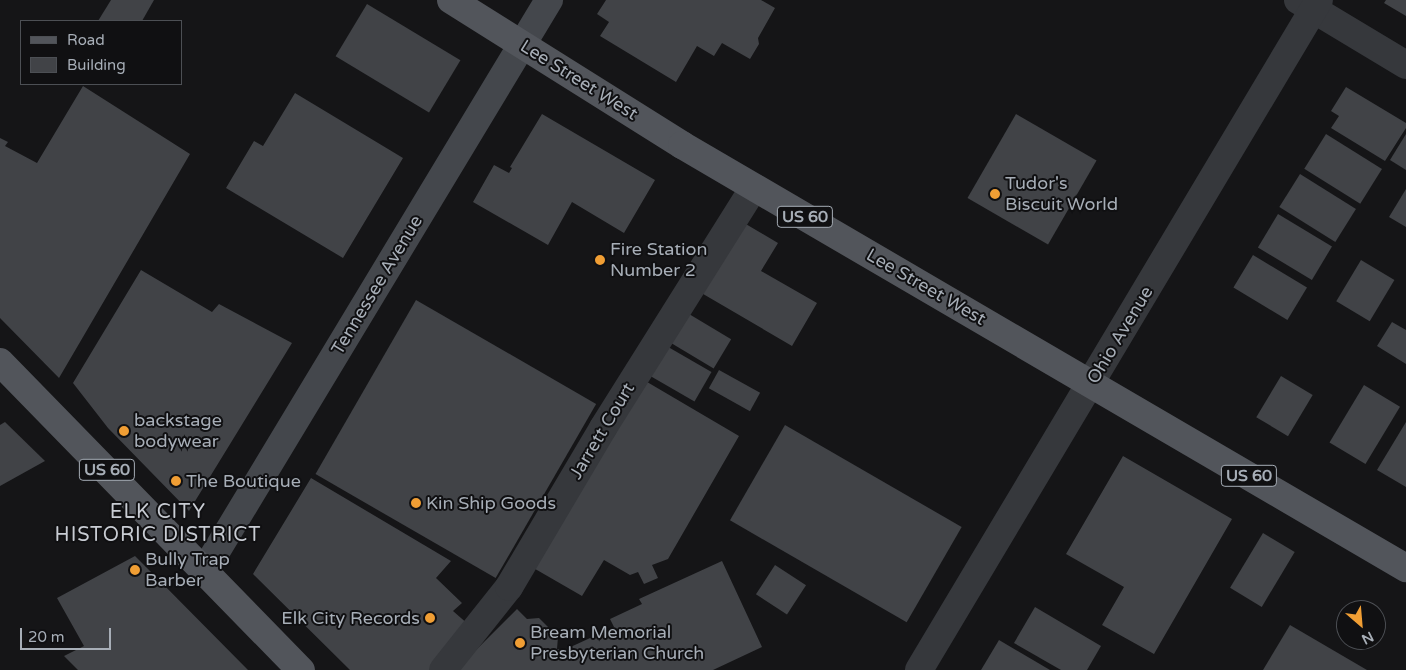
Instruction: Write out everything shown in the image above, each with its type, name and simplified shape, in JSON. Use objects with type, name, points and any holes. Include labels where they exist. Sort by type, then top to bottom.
[{"type":"main road","name":"Lee Street West","points":[[451,0],[682,145],[1406,568]]},
{"type":"main road","name":"US 60","points":[[3,369],[205,570],[301,670]]},
{"type":"street","name":"Tennessee Avenue","points":[[205,570],[550,0]]},
{"type":"street","points":[[1310,3],[1406,64]]},
{"type":"street","name":"Ohio Avenue","points":[[919,670],[1091,383],[1310,3]]},
{"type":"street","name":"Jarrett Court","points":[[443,670],[509,587],[603,428],[754,187]]},
{"type":"building","points":[[111,0],[154,0],[143,20],[99,20]]},
{"type":"building","points":[[606,0],[761,0],[775,8],[758,38],[759,44],[750,59],[722,43],[714,56],[697,46],[676,82],[600,36],[609,22],[597,14]]},
{"type":"building","points":[[1386,0],[1406,0],[1406,16],[1384,3]]},
{"type":"building","points":[[367,4],[460,60],[429,112],[336,56]]},
{"type":"building","points":[[83,86],[190,154],[59,378],[0,318],[0,138],[8,142],[5,146],[37,163]]},
{"type":"building","points":[[1346,87],[1406,123],[1406,128],[1385,161],[1331,128],[1339,116],[1331,111]]},
{"type":"building","points":[[295,93],[403,158],[343,258],[226,188],[254,141],[263,146]]},
{"type":"building","points":[[542,114],[655,180],[624,233],[572,202],[548,245],[473,202],[494,165],[509,173],[512,168],[510,167]]},
{"type":"building","points":[[1016,114],[1097,160],[1048,245],[968,198]]},
{"type":"building","points":[[1326,134],[1382,169],[1360,204],[1304,169]]},
{"type":"building","points":[[1406,134],[1406,170],[1390,160]]},
{"type":"building","points":[[1300,174],[1356,209],[1335,242],[1279,207]]},
{"type":"building","points":[[1406,189],[1406,227],[1389,217]]},
{"type":"building","points":[[1278,214],[1332,246],[1312,280],[1258,247]]},
{"type":"building","points":[[739,220],[778,243],[761,271],[817,303],[792,346],[698,291]]},
{"type":"building","points":[[1253,255],[1307,287],[1287,320],[1233,288]]},
{"type":"building","points":[[1361,260],[1394,280],[1370,321],[1336,301]]},
{"type":"building","points":[[141,270],[212,312],[219,304],[292,343],[189,511],[108,428],[73,383]]},
{"type":"building","points":[[416,300],[596,404],[496,578],[316,474]]},
{"type":"building","points":[[684,311],[731,339],[714,368],[666,340]]},
{"type":"building","points":[[1392,322],[1406,330],[1406,364],[1377,346]]},
{"type":"building","points":[[663,344],[711,372],[694,401],[646,373]]},
{"type":"building","points":[[719,370],[760,393],[750,411],[709,388]]},
{"type":"building","points":[[1281,376],[1313,395],[1288,436],[1256,417]]},
{"type":"building","points":[[642,379],[739,436],[668,559],[652,565],[658,578],[644,584],[638,572],[630,575],[604,560],[582,596],[530,566]]},
{"type":"building","points":[[1364,385],[1400,407],[1365,464],[1329,442]]},
{"type":"building","points":[[5,422],[45,461],[0,486],[0,425]]},
{"type":"building","points":[[1406,422],[1406,487],[1377,470]]},
{"type":"building","points":[[785,425],[962,527],[907,622],[730,520]]},
{"type":"building","points":[[1123,456],[1232,519],[1154,654],[1102,625],[1124,587],[1066,554]]},
{"type":"building","points":[[311,478],[451,561],[436,578],[462,603],[453,611],[469,625],[430,670],[350,670],[253,574]]},
{"type":"building","points":[[1263,533],[1295,552],[1262,607],[1230,588]]},
{"type":"building","points":[[135,556],[248,670],[78,670],[64,656],[84,646],[57,598]]},
{"type":"building","points":[[722,561],[762,647],[713,670],[456,670],[517,609],[527,619],[539,618],[558,637],[557,649],[564,650],[614,627],[610,619],[642,604],[639,599]]},
{"type":"building","points":[[775,565],[806,585],[787,615],[756,594]]},
{"type":"building","points":[[1035,607],[1101,646],[1087,670],[1061,670],[1014,643]]},
{"type":"building","points":[[1290,625],[1367,670],[1263,670]]},
{"type":"building","points":[[999,640],[1050,670],[981,670]]},
{"type":"place","name":"Tudor's Biscuit World","points":[[995,194]]},
{"type":"place","name":"Fire Station Number 2","points":[[600,260]]},
{"type":"place","name":"backstage bodywear","points":[[124,431]]},
{"type":"place","name":"The Boutique","points":[[176,481]]},
{"type":"place","name":"Kin Ship Goods","points":[[416,503]]},
{"type":"place","name":"Bully Trap Barber","points":[[135,570]]},
{"type":"place","name":"Elk City Records","points":[[430,618]]},
{"type":"place","name":"Bream Memorial Presbyterian Church","points":[[520,643]]},
{"type":"district","name":"ELK CITY HISTORIC DISTRICT","points":[[158,524]]}]
